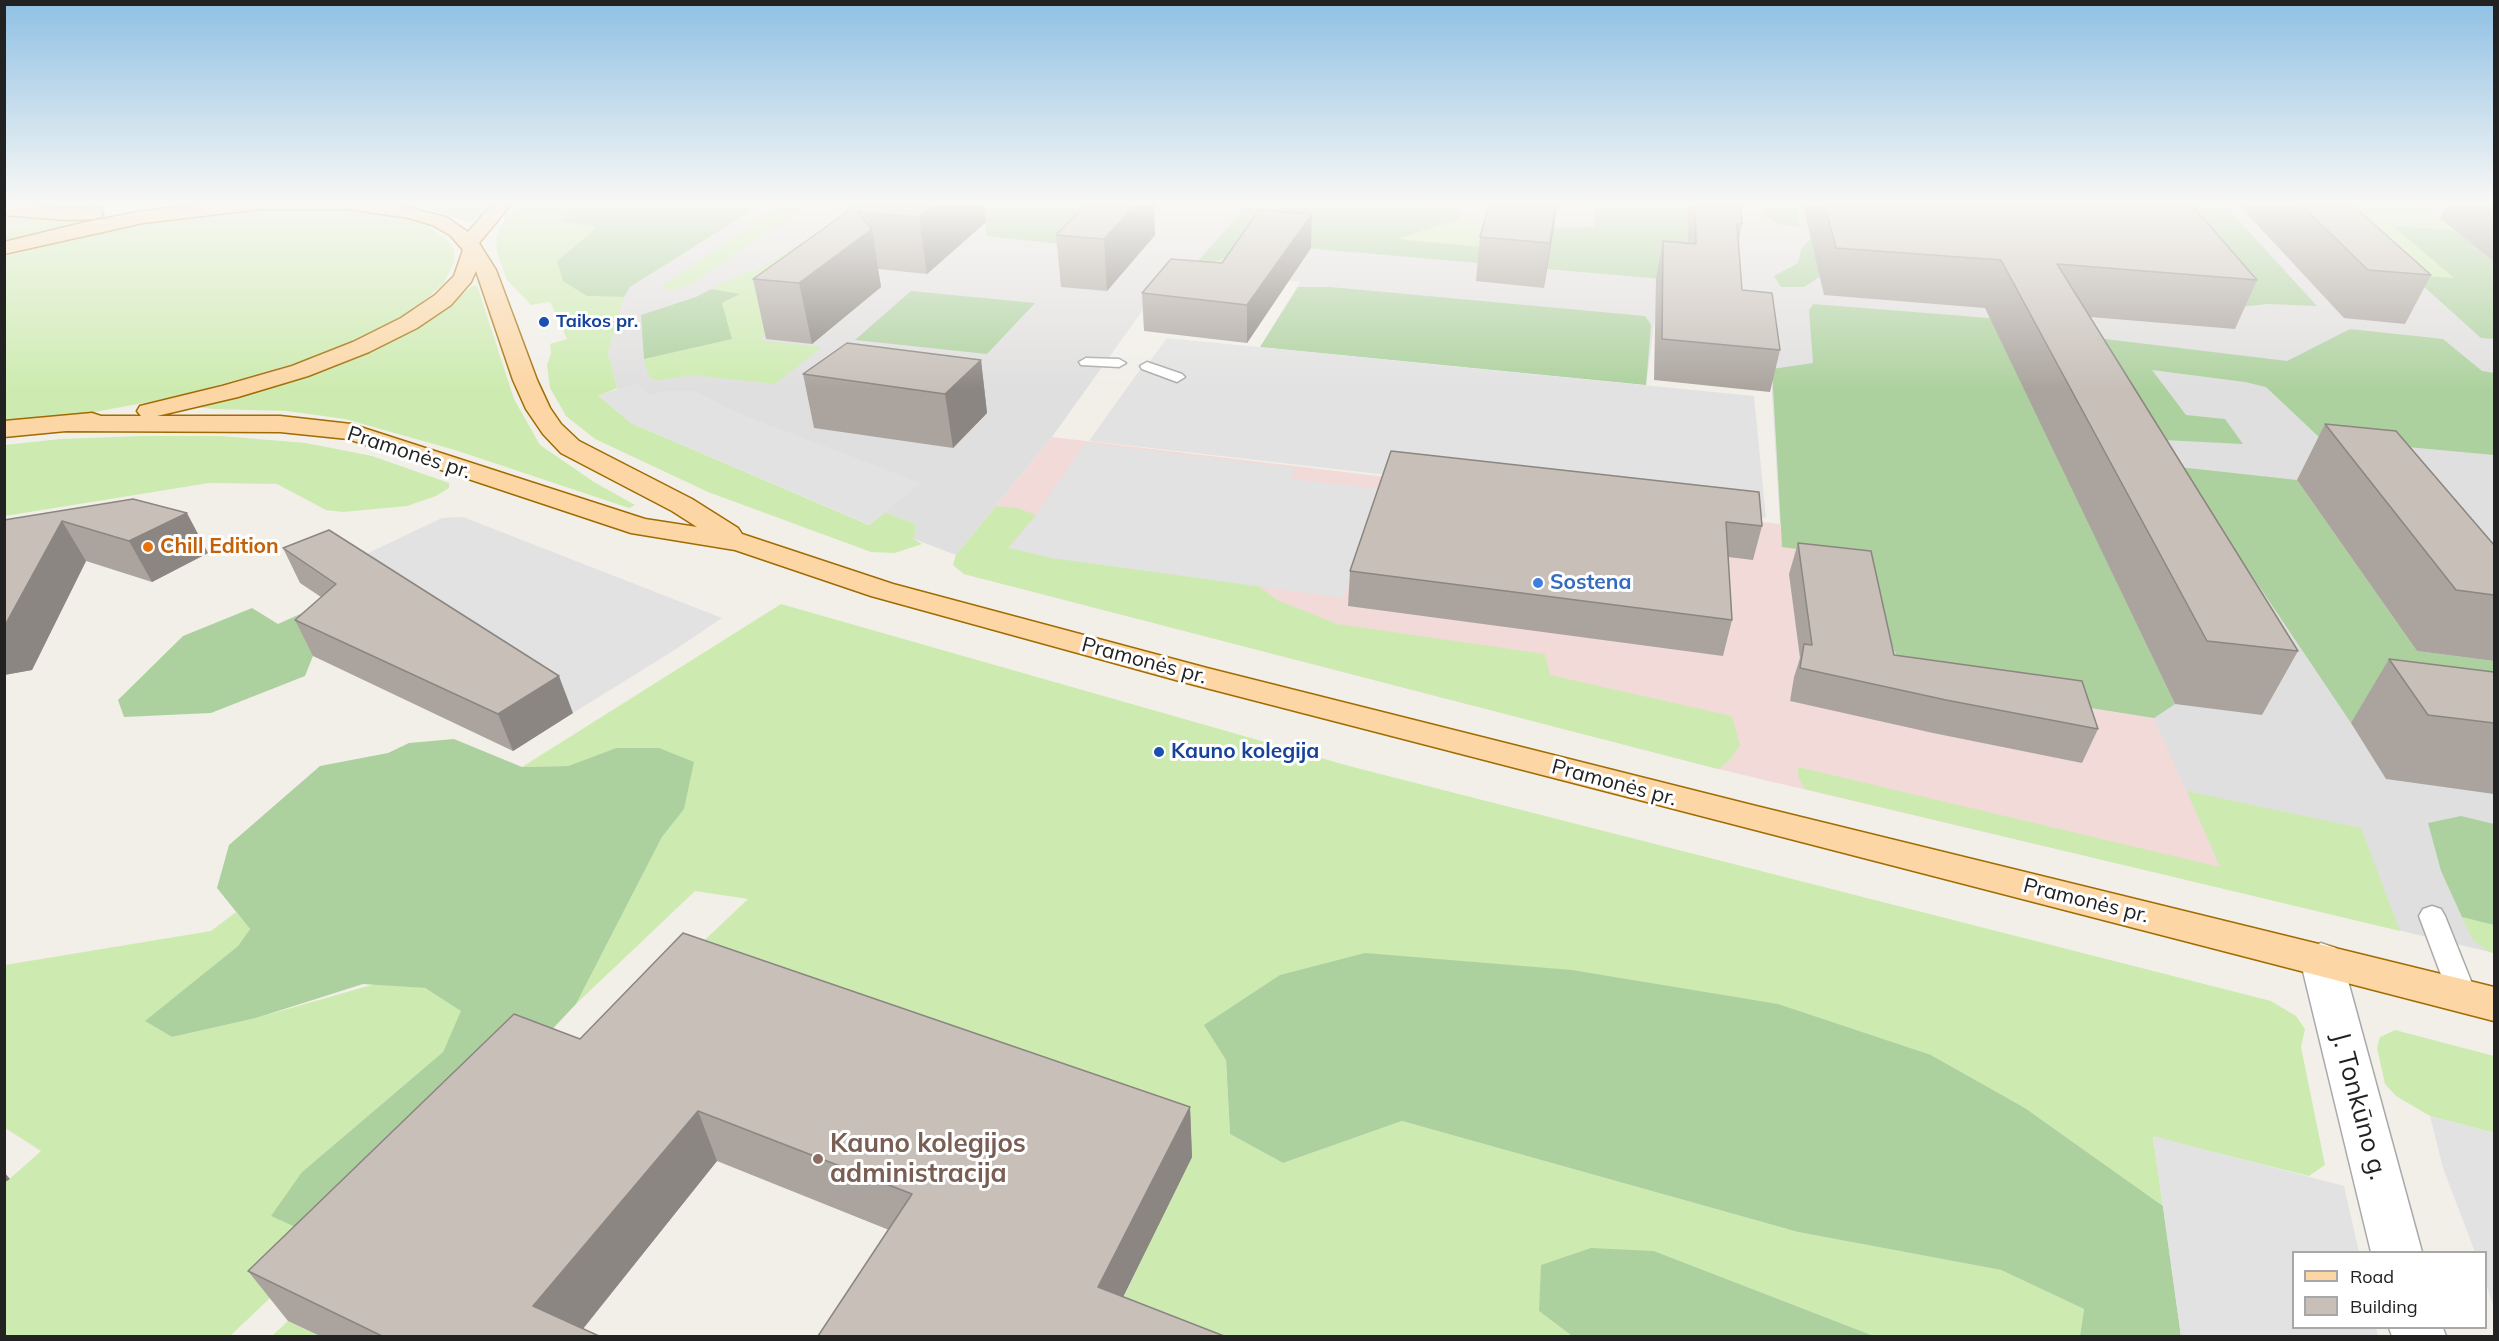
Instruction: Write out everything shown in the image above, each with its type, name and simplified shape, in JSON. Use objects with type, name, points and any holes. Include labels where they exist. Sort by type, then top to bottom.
[{"type":"main road","points":[[4,429],[69,424],[151,411],[229,392],[300,371],[361,347],[409,323],[443,300],[464,278],[467,265]]},
{"type":"main road","name":"Pramonės pr.","points":[[482,265],[494,289],[525,380],[538,409],[552,429],[570,447],[682,506],[740,542]]},
{"type":"main road","name":"Pramonės pr.","points":[[69,424],[280,424],[351,432],[641,527],[740,542],[882,590],[1195,675],[1752,818],[2479,1000]]},
{"type":"main road","points":[[4,440],[163,425]]},
{"type":"street","name":"J. Tonkūno g.","points":[[2321,960],[2397,1251]]},
{"type":"lane","points":[[1086,362],[1119,363]]},
{"type":"lane","points":[[1147,366],[1177,376]]},
{"type":"lane","points":[[2432,916],[2479,1000]]},
{"type":"shaded area","points":[[666,265],[2494,265],[2494,953],[2230,890],[1780,524],[1768,330],[1655,319],[1646,385],[1260,347],[1300,282],[1173,268],[1052,437],[956,555],[914,539],[916,524],[631,423],[617,388],[608,352],[620,302],[630,287]]},
{"type":"shaded area","points":[[1167,338],[1754,396],[1766,518],[1089,441],[1141,368],[1144,369]]},
{"type":"shaded area","points":[[639,383],[649,395],[664,391],[695,391],[738,413],[921,483],[870,525],[631,423],[598,395]]},
{"type":"shaded area","points":[[1052,437],[1780,524],[1783,547],[1853,557],[1908,679],[2154,718],[2230,890],[1718,769],[964,574],[953,565],[956,555]]},
{"type":"shaded area","points":[[1085,443],[1296,468],[1291,479],[1381,489],[1343,598],[1052,558],[1009,548],[1036,515]]},
{"type":"shaded area","points":[[463,517],[722,618],[573,713],[345,564],[442,518]]},
{"type":"shaded area","points":[[2430,1116],[2494,1133],[2494,1308],[2487,1286],[2487,1251],[2475,1251],[2443,1168]]},
{"type":"shaded area","points":[[2153,1136],[2344,1186],[2359,1251],[2292,1251],[2292,1329],[2376,1329],[2378,1336],[2181,1336]]},
{"type":"green space","points":[[5,265],[453,265],[444,283],[414,309],[366,336],[300,362],[176,397],[84,414],[5,422]]},
{"type":"green space","points":[[501,265],[560,265],[587,296],[624,297],[608,352],[617,388],[599,396],[631,423],[869,525],[883,512],[916,524],[914,539],[922,544],[895,553],[871,552],[708,492],[595,439],[566,416],[550,388],[547,365],[551,353],[550,344],[567,339],[550,302],[531,305],[507,280]]},
{"type":"green space","points":[[558,265],[666,265],[630,287],[624,297],[587,296],[563,281]]},
{"type":"green space","points":[[694,265],[721,265],[694,283],[670,291],[662,287]]},
{"type":"green space","points":[[765,265],[857,265],[759,340],[822,347],[775,384],[692,375],[657,380],[649,377],[644,359],[708,345],[722,303],[739,294],[711,289],[746,272],[753,272]]},
{"type":"green space","points":[[1496,265],[1700,265],[1731,285]]},
{"type":"green space","points":[[1795,265],[2279,265],[2317,306],[2268,304],[2220,309],[1819,277],[1804,287],[1781,287],[1774,276]]},
{"type":"green space","points":[[2406,265],[2438,265],[2455,279],[2422,276]]},
{"type":"green space","points":[[2438,265],[2494,265],[2494,339],[2481,338],[2411,275],[2454,278]]},
{"type":"green space","points":[[477,285],[514,399],[540,445],[594,482],[635,505],[629,508],[455,450],[345,419],[287,411],[196,407],[454,302],[472,286]]},
{"type":"green space","points":[[1298,287],[1330,287],[1645,316],[1651,325],[1646,385],[1260,347]]},
{"type":"green space","points":[[711,289],[740,294],[722,303],[732,339],[644,359],[641,315],[696,297]]},
{"type":"green space","points":[[911,291],[1035,303],[987,354],[855,340]]},
{"type":"green space","points":[[1813,304],[2002,319],[2017,373],[2175,704],[2154,718],[1907,679],[1853,557],[1782,547],[1772,369],[1813,363],[1809,310]]},
{"type":"green space","points":[[2350,329],[2443,339],[2482,371],[2494,373],[2494,455],[2321,439],[2266,387],[2245,382],[2152,370],[2186,415],[2225,419],[2243,444],[2163,440],[2097,338],[2287,361]]},
{"type":"green space","points":[[221,436],[306,443],[372,456],[449,483],[449,488],[436,496],[407,506],[343,512],[326,510],[277,484],[209,483],[5,516],[5,445],[60,439]]},
{"type":"green space","points":[[2179,467],[2297,480],[2417,651],[2494,661],[2494,741],[2351,723]]},
{"type":"green space","points":[[996,506],[1017,508],[1036,515],[1009,547],[1052,558],[1257,585],[1277,600],[1337,624],[1545,654],[1550,675],[1732,716],[1740,745],[1729,761],[1718,769],[964,574],[953,565],[956,555]]},
{"type":"green space","points":[[327,602],[313,656],[305,676],[211,713],[124,717],[118,700],[183,636],[252,608],[278,624]]},
{"type":"green space","points":[[781,604],[1349,766],[2271,1001],[2296,1016],[2305,1029],[2301,1047],[2325,1165],[2309,1176],[2153,1137],[2163,1206],[2025,1108],[1931,1055],[1226,1060],[1230,1134],[1283,1163],[1402,1121],[1798,1232],[2001,1270],[2084,1309],[2080,1336],[1874,1336],[1654,1251],[1539,1311],[1572,1336],[1105,1336],[1191,1157],[563,1074],[748,899],[695,891],[576,1004],[662,837],[683,809],[616,748],[568,766],[522,767]]},
{"type":"green space","points":[[454,739],[522,767],[568,766],[616,748],[659,748],[694,762],[684,809],[662,837],[576,1004],[544,1038],[309,1233],[271,1216],[302,1172],[443,1052],[461,1011],[425,988],[363,984],[256,1018],[172,1037],[145,1021],[238,946],[250,929],[217,888],[229,845],[320,766],[388,753],[409,743]]},
{"type":"green space","points":[[1798,767],[2220,867],[2187,791],[2361,828],[2400,931],[1805,789],[1798,776]]},
{"type":"green space","points":[[2461,816],[2494,824],[2494,925],[2462,917],[2441,871],[2428,823]]},
{"type":"green space","points":[[236,912],[250,929],[238,946],[146,1021],[172,1037],[256,1018],[375,984],[425,988],[462,1011],[443,1052],[302,1172],[397,1178],[230,1336],[5,1336],[5,1183],[41,1151],[5,1128],[5,965],[211,931]]},
{"type":"green space","points":[[2462,917],[2494,925],[2494,953],[2473,940]]},
{"type":"green space","points":[[1365,953],[1572,970],[1778,1004],[1931,1055],[2025,1108],[2163,1206],[2181,1336],[2080,1336],[2084,1309],[2001,1270],[1798,1232],[1402,1121],[1283,1163],[1230,1134],[1226,1060],[1204,1025],[1280,975]]},
{"type":"green space","points":[[2395,1030],[2494,1056],[2494,1133],[2430,1116],[2396,1096],[2385,1084],[2377,1048],[2380,1037]]},
{"type":"green space","points":[[1591,1248],[1654,1251],[1874,1336],[1572,1336],[1539,1311],[1541,1265]]},
{"type":"green space","points":[[288,1321],[320,1336],[272,1336]]},
{"type":"building","points":[[773,265],[824,265],[799,283],[753,279]]},
{"type":"building","points":[[1166,265],[1276,265],[1247,305],[1142,293]]},
{"type":"building","points":[[1663,265],[1740,265],[1742,290],[1772,293],[1780,350],[1662,339]]},
{"type":"building","points":[[2003,265],[2057,265],[2298,651],[2207,641]]},
{"type":"building","points":[[2064,265],[2244,265],[2257,280]]},
{"type":"building","points":[[2362,265],[2419,265],[2431,275],[2368,270]]},
{"type":"building","points":[[847,343],[981,360],[945,394],[803,374]]},
{"type":"building","points":[[2325,424],[2396,431],[2494,545],[2494,595],[2456,590]]},
{"type":"building","name":"Sostena","points":[[1391,451],[1759,492],[1762,526],[1726,522],[1732,620],[1350,571]]},
{"type":"building","points":[[133,499],[187,513],[129,541],[62,521],[4,627],[4,520]]},
{"type":"building","points":[[329,530],[559,676],[498,714],[295,620],[336,584],[283,548]]},
{"type":"building","points":[[1798,543],[1871,551],[1894,655],[2082,681],[2098,729],[1946,700],[1800,668],[1804,644],[1812,645]]},
{"type":"building","points":[[2389,659],[2494,672],[2494,723],[2428,715]]},
{"type":"building","name":"Kauno kolegijos administracija","points":[[683,933],[1190,1107],[1098,1287],[1224,1336],[818,1336],[912,1194],[698,1111],[533,1306],[599,1336],[382,1336],[248,1271],[514,1014],[580,1039]]},
{"type":"place","name":"Taikos pr.","points":[[544,322]]},
{"type":"place","name":"Chill Edition","points":[[148,547]]},
{"type":"place","name":"Sostena","points":[[1538,583]]},
{"type":"place","name":"Kauno kolegija","points":[[1159,752]]},
{"type":"place","name":"Kauno kolegijos administracija","points":[[818,1159]]}]
